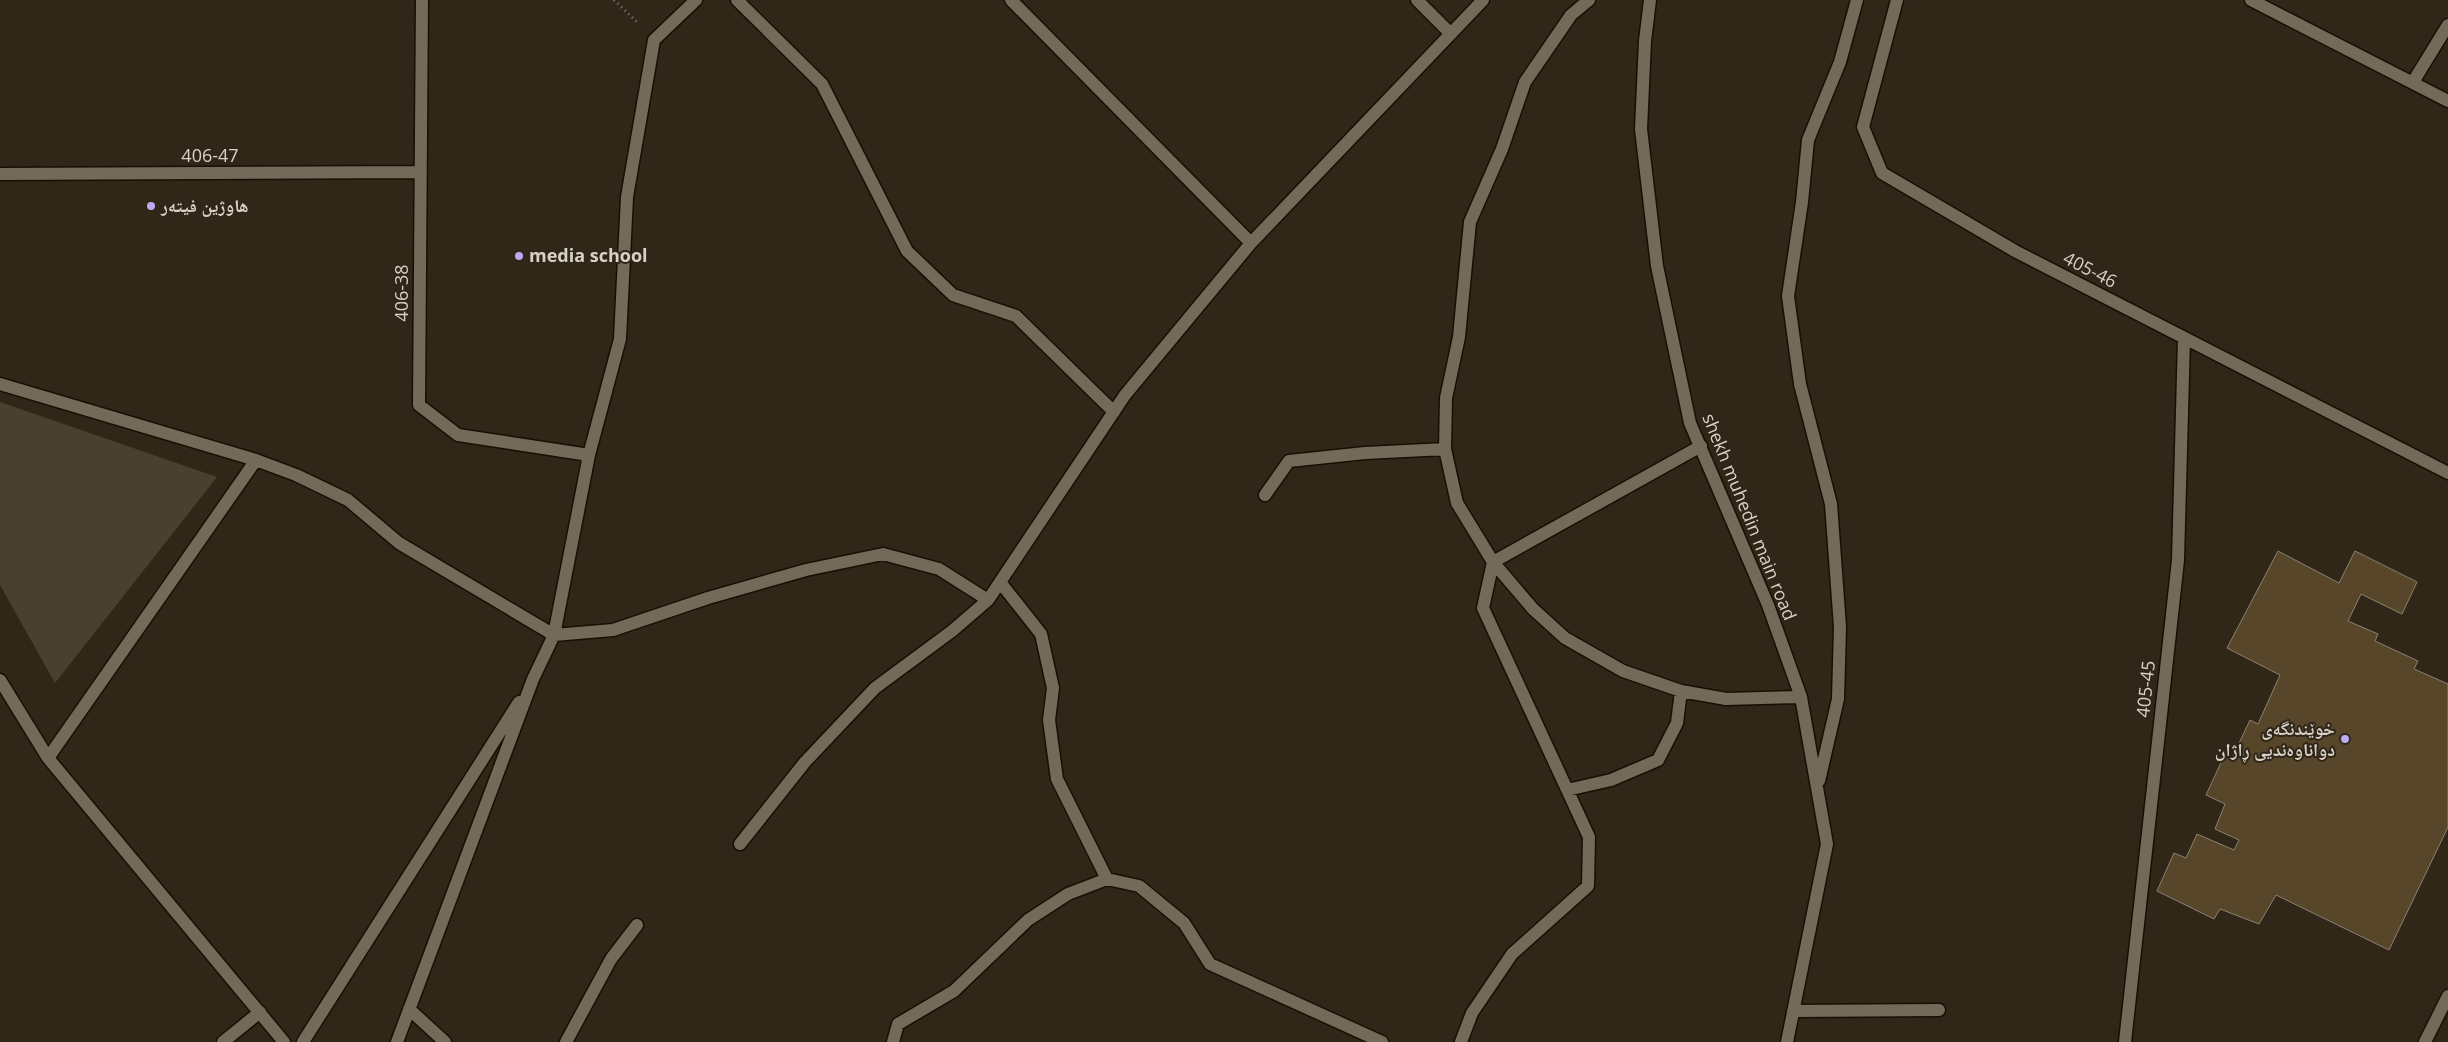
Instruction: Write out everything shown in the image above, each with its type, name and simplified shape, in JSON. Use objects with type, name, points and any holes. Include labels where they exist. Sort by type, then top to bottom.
[{"type":"street","name":"406-38","points":[[422,0],[419,405],[458,435],[589,455]]},
{"type":"street","points":[[396,1042],[533,680],[554,635],[589,455],[620,339],[627,196],[654,40],[696,0]]},
{"type":"street","points":[[738,0],[822,84],[907,251],[953,295],[1016,316],[1114,412]]},
{"type":"street","points":[[1011,0],[1251,243]]},
{"type":"street","points":[[1417,0],[1451,34]]},
{"type":"street","points":[[740,844],[805,762],[875,688],[952,631],[988,600],[1125,396],[1251,243],[1483,0]]},
{"type":"street","points":[[1589,0],[1572,15],[1524,82],[1502,149],[1470,222],[1459,337],[1446,398],[1445,449],[1457,503],[1493,562],[1533,609],[1565,638],[1623,671],[1681,691],[1726,699],[1801,697]]},
{"type":"street","name":"shekh muhedin main road","points":[[1650,0],[1645,41],[1642,129],[1657,266],[1690,423],[1768,605],[1801,697],[1827,844],[1787,1042]]},
{"type":"street","points":[[1818,786],[1838,699],[1840,627],[1831,504],[1800,384],[1788,296],[1802,202],[1808,140],[1840,62],[1856,0]]},
{"type":"street","name":"405-46","points":[[1897,0],[1863,127],[1882,173],[2015,251],[2448,473]]},
{"type":"street","points":[[2250,0],[2413,82],[2448,102]]},
{"type":"street","points":[[2413,82],[2448,26]]},
{"type":"street","name":"406-47","points":[[0,174],[420,172]]},
{"type":"street","name":"405-45","points":[[2125,1042],[2178,560],[2184,338]]},
{"type":"street","points":[[0,384],[256,460],[296,475],[348,500],[399,543],[554,635],[612,630],[708,598],[806,570],[883,554],[939,569],[988,600]]},
{"type":"street","points":[[1461,1042],[1472,1014],[1512,954],[1588,886],[1589,838],[1483,608],[1493,562],[1701,446]]},
{"type":"street","points":[[1265,495],[1289,461],[1365,453],[1445,449]]},
{"type":"street","points":[[48,758],[256,460]]},
{"type":"street","points":[[1000,582],[1041,634],[1053,688],[1049,720],[1057,780],[1107,879]]},
{"type":"street","points":[[0,680],[48,758],[284,1042]]},
{"type":"street","points":[[304,1042],[533,680]]},
{"type":"street","points":[[1567,790],[1611,780],[1658,760],[1677,723],[1681,691]]},
{"type":"street","points":[[893,1042],[898,1024],[954,992],[1028,920],[1068,894],[1107,879],[1139,886],[1184,923],[1210,964],[1382,1042]]},
{"type":"street","points":[[566,1042],[611,959],[637,925]]},
{"type":"street","points":[[2425,1042],[2448,996]]},
{"type":"street","points":[[409,1009],[445,1042]]},
{"type":"street","points":[[1793,1011],[1939,1010]]},
{"type":"street","points":[[223,1042],[260,1012]]},
{"type":"shaded area","points":[[0,402],[217,477],[55,683],[0,585]]},
{"type":"building","name":"خوێندنگەی دواناوەندیی ڕاژان","points":[[2278,551],[2339,583],[2355,551],[2417,582],[2402,614],[2361,594],[2348,621],[2378,634],[2375,641],[2418,661],[2414,669],[2448,684],[2448,827],[2389,950],[2276,895],[2259,924],[2220,909],[2214,919],[2157,891],[2174,853],[2186,858],[2197,834],[2234,850],[2239,840],[2215,829],[2225,804],[2206,795],[2225,754],[2232,758],[2250,720],[2258,724],[2280,675],[2227,648]]},
{"type":"place","name":"هاوژین فیتەر","points":[[151,206]]},
{"type":"place","name":"media school","points":[[519,256]]},
{"type":"place","name":"خوێندنگەی دواناوەندیی ڕاژان","points":[[2345,739]]}]
